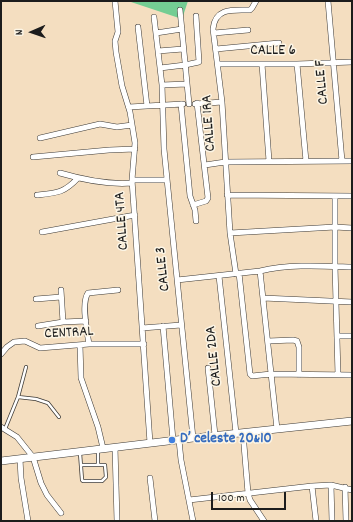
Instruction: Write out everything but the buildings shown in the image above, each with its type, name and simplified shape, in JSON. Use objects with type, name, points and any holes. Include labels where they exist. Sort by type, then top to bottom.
[{"type":"main road","points":[[1,461],[216,435],[352,422]]},
{"type":"street","name":"CALLE 4TA","points":[[115,1],[118,32],[115,41],[116,52],[122,86],[129,107],[135,143],[132,182],[150,443]]},
{"type":"street","name":"CALLE 1RA","points":[[256,1],[250,10],[225,11],[220,15],[214,24],[214,34],[222,102],[230,233],[238,273],[249,373],[252,376],[271,374]]},
{"type":"street","name":"CALLE F","points":[[328,1],[342,161]]},
{"type":"street","points":[[180,10],[189,104]]},
{"type":"street","points":[[160,68],[185,65],[199,61],[196,16]]},
{"type":"street","name":"CALLE 3","points":[[154,17],[164,106],[163,140],[193,438]]},
{"type":"street","points":[[138,27],[147,106]]},
{"type":"street","points":[[156,33],[182,29]]},
{"type":"street","points":[[214,34],[248,30]]},
{"type":"street","points":[[216,49],[279,43]]},
{"type":"street","points":[[158,51],[183,48]]},
{"type":"street","name":"CALLE 6","points":[[218,64],[352,62]]},
{"type":"street","points":[[262,64],[269,161]]},
{"type":"street","points":[[297,64],[306,162]]},
{"type":"street","points":[[162,86],[187,84]]},
{"type":"street","points":[[129,107],[222,102]]},
{"type":"street","points":[[193,205],[208,200],[197,103]]},
{"type":"street","points":[[181,104],[190,196],[195,210],[196,221]]},
{"type":"street","points":[[40,138],[100,124],[117,127],[132,125]]},
{"type":"street","points":[[33,157],[135,149]]},
{"type":"street","points":[[205,165],[225,162],[352,161]]},
{"type":"street","points":[[60,173],[78,178],[117,184],[167,180]]},
{"type":"street","points":[[37,195],[61,191],[69,188],[78,178]]},
{"type":"street","points":[[227,195],[352,196]]},
{"type":"street","points":[[335,196],[338,375]]},
{"type":"street","points":[[42,232],[135,215]]},
{"type":"street","points":[[230,233],[336,227],[352,228]]},
{"type":"street","points":[[177,280],[303,265],[352,267]]},
{"type":"street","points":[[260,271],[277,429]]},
{"type":"street","name":"CALLE 2DA","points":[[219,276],[248,493]]},
{"type":"street","points":[[61,290],[63,322]]},
{"type":"street","points":[[89,344],[85,306],[88,293],[118,290]]},
{"type":"street","points":[[36,299],[61,297]]},
{"type":"street","points":[[263,298],[352,302]]},
{"type":"street","points":[[38,326],[63,322],[86,321]]},
{"type":"street","points":[[142,328],[181,325]]},
{"type":"street","points":[[163,326],[176,440],[193,521]]},
{"type":"street","points":[[337,336],[352,336]]},
{"type":"street","name":"CENTRAL","points":[[1,354],[14,342],[25,341],[40,348],[89,344],[144,344]]},
{"type":"street","points":[[268,341],[297,341],[299,347],[299,375]]},
{"type":"street","points":[[80,345],[81,378],[98,427],[100,448]]},
{"type":"street","points":[[208,368],[216,435]]},
{"type":"street","points":[[271,374],[352,375]]},
{"type":"street","points":[[3,428],[17,437],[33,457],[47,495],[61,513]]},
{"type":"street","points":[[115,447],[117,521]]},
{"type":"street","points":[[20,459],[28,521]]},
{"type":"street","points":[[150,478],[155,521]]},
{"type":"street","points":[[189,500],[312,486],[331,485],[345,487],[352,490]]},
{"type":"street","points":[[331,485],[332,521]]},
{"type":"street","points":[[312,486],[316,521]]},
{"type":"street","points":[[345,487],[346,521]]},
{"type":"street","points":[[248,493],[250,500],[264,521]]},
{"type":"lane","points":[[3,428],[18,397],[26,367]]},
{"type":"lane","points":[[18,397],[36,399],[48,403],[59,417]]},
{"type":"lane","points":[[98,465],[100,448]]},
{"type":"lane","points":[[80,451],[80,465],[81,477],[83,481],[102,481],[106,477],[105,465],[80,465]]},
{"type":"green space","points":[[128,1],[188,1],[182,19]]},
{"type":"place","name":"D’ celeste 20&10","points":[[172,440]]}]
